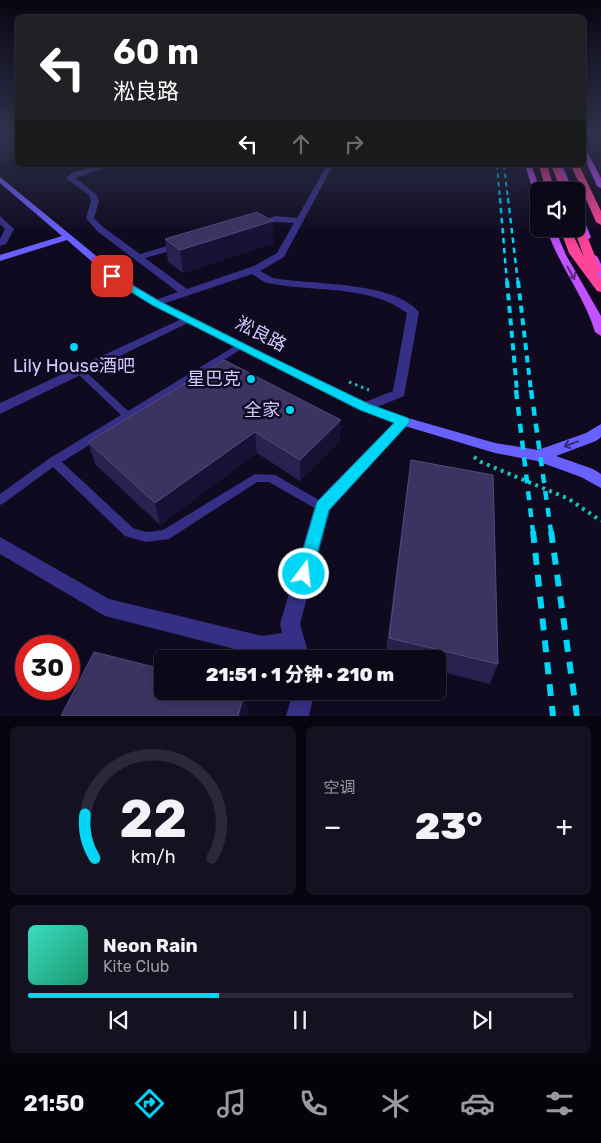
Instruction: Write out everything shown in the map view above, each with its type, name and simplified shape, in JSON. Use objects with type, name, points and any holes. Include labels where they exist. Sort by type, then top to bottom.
[{"type":"highway","points":[[544,168],[548,182]]},
{"type":"highway","points":[[556,168],[562,182]]},
{"type":"highway","points":[[577,168],[601,222]]},
{"type":"highway","points":[[568,237],[575,253],[601,287]]},
{"type":"highway","points":[[582,237],[601,287]]},
{"type":"main road","points":[[529,168],[534,182]]},
{"type":"main road","points":[[560,168],[566,182]]},
{"type":"main road","points":[[592,168],[601,186]]},
{"type":"main road","points":[[585,235],[601,277]]},
{"type":"main road","points":[[554,237],[561,255],[597,319],[601,332]]},
{"type":"street","points":[[97,168],[76,174],[70,178],[92,194],[95,201],[90,218],[100,229],[186,293]]},
{"type":"street","points":[[156,303],[253,270],[281,255],[328,168]]},
{"type":"street","name":"淞良路","points":[[0,180],[112,276],[156,303],[240,346],[365,407],[403,421],[495,448],[539,456],[587,474],[601,482]]},
{"type":"street","points":[[0,219],[10,229],[3,242],[0,243]]},
{"type":"street","points":[[243,227],[276,219],[300,221]]},
{"type":"street","points":[[0,258],[68,237]]},
{"type":"street","points":[[139,257],[186,243]]},
{"type":"street","points":[[253,270],[271,281],[383,294],[405,304],[413,312],[399,393],[365,407]]},
{"type":"street","points":[[0,409],[188,319]]},
{"type":"street","points":[[0,545],[105,607],[262,646],[297,650],[290,624],[322,507],[403,421]]},
{"type":"street","points":[[539,456],[591,437],[601,429]]},
{"type":"street","points":[[298,716],[302,700]]},
{"type":"lane","points":[[0,500],[54,460],[240,346]]},
{"type":"lane","points":[[80,371],[128,416]]},
{"type":"lane","points":[[54,460],[129,532],[146,537],[165,535],[255,478],[271,478],[322,507]]},
{"type":"path","points":[[466,452],[481,462],[569,499],[601,521]]},
{"type":"building","points":[[257,212],[273,221],[180,250],[165,239]]},
{"type":"building","points":[[224,360],[341,420],[300,460],[255,432],[155,503],[88,442]]},
{"type":"building","points":[[411,460],[493,475],[498,664],[446,652],[446,650],[389,638]]},
{"type":"building","points":[[94,652],[154,667],[154,700],[242,700],[238,716],[61,716],[69,700],[80,700],[80,679]]},
{"type":"railway","points":[[497,168],[500,200]]},
{"type":"railway","points":[[504,168],[508,200]]},
{"type":"railway","points":[[500,198],[507,283]]},
{"type":"railway","points":[[508,198],[518,283]]},
{"type":"railway","points":[[507,281],[517,391]]},
{"type":"railway","points":[[518,281],[531,391]]},
{"type":"railway","points":[[516,390],[533,532]]},
{"type":"railway","points":[[531,390],[551,532]]},
{"type":"railway","points":[[533,531],[553,716]]},
{"type":"railway","points":[[551,531],[577,716]]},
{"type":"place","name":"Lily House酒吧","points":[[74,347]]},
{"type":"place","name":"星巴克","points":[[251,379]]},
{"type":"place","name":"全家","points":[[290,410]]},
{"type":"route","points":[[112,276],[156,303],[263,358],[365,407],[403,421],[322,507],[304,574]]}]
